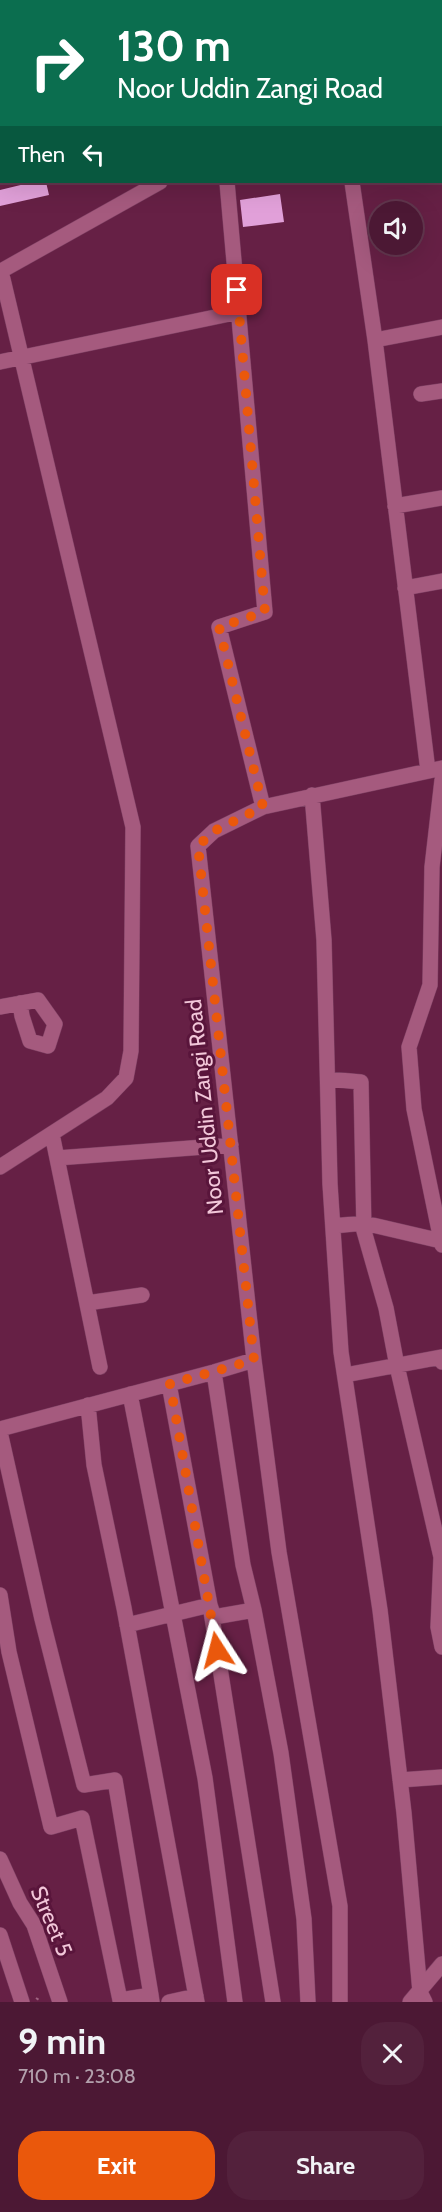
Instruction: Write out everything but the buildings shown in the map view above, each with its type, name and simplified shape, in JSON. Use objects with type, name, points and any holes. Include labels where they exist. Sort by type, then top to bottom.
[{"type":"street","points":[[0,1167],[107,1098],[126,1078],[131,1050],[133,827],[1,271],[158,183]]},
{"type":"street","points":[[227,183],[265,612],[219,627],[263,807]]},
{"type":"street","points":[[352,183],[375,340],[405,588],[435,770]]},
{"type":"street","points":[[0,362],[239,312]]},
{"type":"street","points":[[375,340],[442,327]]},
{"type":"street","points":[[421,394],[442,391]]},
{"type":"street","points":[[395,506],[442,498]]},
{"type":"street","points":[[405,588],[442,581]]},
{"type":"street","name":"Noor Uddin Zangi Road","points":[[340,2002],[340,1906],[279,1552],[254,1360],[198,846],[214,831],[263,807],[435,770]]},
{"type":"street","points":[[333,1226],[364,1223],[442,1243],[414,1109],[409,1047],[435,991],[432,867],[442,780]]},
{"type":"street","points":[[312,795],[324,940],[333,1226],[345,1375],[380,1610],[400,1780],[418,1999]]},
{"type":"street","points":[[0,1006],[20,1003]]},
{"type":"street","points":[[328,1079],[361,1082],[364,1231],[386,1308],[441,1557],[438,1627],[442,1647]]},
{"type":"street","points":[[52,1134],[100,1367]]},
{"type":"street","points":[[57,1158],[231,1145]]},
{"type":"street","points":[[87,1303],[142,1295]]},
{"type":"street","points":[[345,1375],[441,1357],[442,1362]]},
{"type":"street","points":[[0,1595],[9,1652],[51,1827],[82,1818],[120,2000],[152,1998],[115,1780],[84,1785],[42,1619],[0,1430],[254,1360]]},
{"type":"street","points":[[214,1372],[243,1564],[281,1753],[304,1919],[308,2002]]},
{"type":"street","points":[[170,1384],[210,1605],[273,2002]]},
{"type":"street","points":[[130,1394],[205,1778],[235,2002]]},
{"type":"street","points":[[88,1406],[94,1465],[127,1625],[197,1999],[169,2002]]},
{"type":"street","points":[[210,1605],[214,1617],[254,1610]]},
{"type":"street","points":[[127,1625],[210,1605]]},
{"type":"street","points":[[400,1780],[442,1777]]},
{"type":"street","name":"Street 5","points":[[0,1859],[20,1903],[34,1925],[60,2002]]},
{"type":"street","points":[[0,1935],[22,2002]]},
{"type":"street","points":[[418,1999],[442,1964]]},
{"type":"route","points":[[217,1650],[170,1384],[254,1360],[198,846],[214,831],[263,807],[219,627],[265,612],[237,290]]}]
